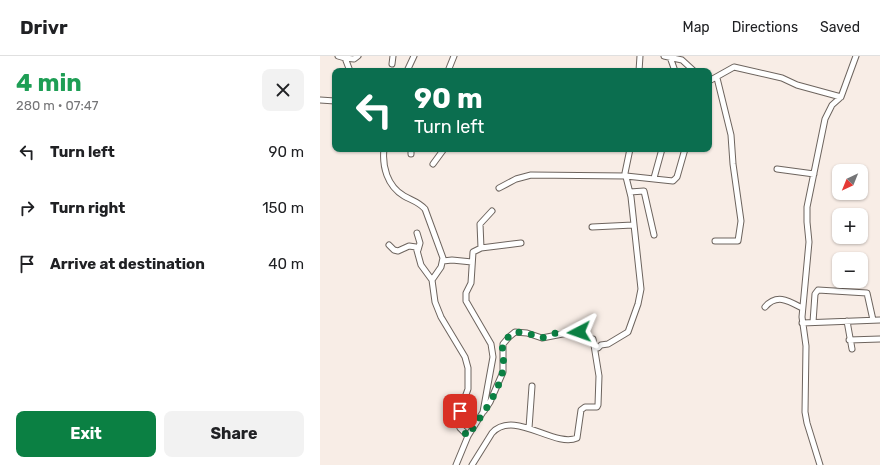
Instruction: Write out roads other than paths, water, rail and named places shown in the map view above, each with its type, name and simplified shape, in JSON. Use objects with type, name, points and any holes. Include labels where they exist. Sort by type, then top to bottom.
[{"type":"street","points":[[338,56],[354,59],[358,56]]},
{"type":"street","points":[[392,64],[393,56]]},
{"type":"street","points":[[408,68],[414,56]]},
{"type":"street","points":[[449,68],[454,56]]},
{"type":"street","points":[[639,68],[640,56]]},
{"type":"street","points":[[664,56],[682,60],[691,68]]},
{"type":"street","points":[[820,465],[806,418],[806,346],[802,323],[802,308],[809,256],[807,207],[825,119],[832,105],[841,97],[856,56]]},
{"type":"street","points":[[670,57],[674,68]]},
{"type":"street","points":[[346,58],[349,68]]},
{"type":"street","points":[[712,80],[734,67],[782,78],[797,85],[841,97]]},
{"type":"street","points":[[715,241],[738,242],[741,221],[733,164],[731,135],[717,78]]},
{"type":"street","points":[[320,100],[332,101]]},
{"type":"street","points":[[384,152],[383,163],[389,179],[400,193],[420,204],[425,209],[442,251],[443,261],[432,280]]},
{"type":"street","points":[[433,164],[442,152]]},
{"type":"street","points":[[594,349],[622,337],[628,332],[638,304],[641,278],[637,262],[630,192],[625,173],[629,152]]},
{"type":"street","points":[[654,178],[661,152]]},
{"type":"street","points":[[500,188],[516,179],[531,175],[626,176],[673,181],[676,179],[684,152]]},
{"type":"street","points":[[777,168],[814,174]]},
{"type":"street","points":[[630,192],[644,191],[654,235]]},
{"type":"street","points":[[481,248],[480,224],[492,211]]},
{"type":"street","points":[[592,227],[633,225]]},
{"type":"street","points":[[418,233],[420,243],[418,250],[421,265],[432,280],[433,295],[439,313],[465,357],[469,371],[468,389],[458,422],[460,428],[468,436]]},
{"type":"street","points":[[483,412],[493,352],[491,344],[466,301],[466,294],[471,283],[473,252],[481,248],[521,244]]},
{"type":"street","points":[[389,245],[396,251],[412,245],[418,250]]},
{"type":"street","points":[[443,261],[452,260],[472,262]]},
{"type":"street","points":[[813,322],[815,294],[818,290],[867,293],[873,320]]},
{"type":"street","points":[[765,306],[782,298],[802,308]]},
{"type":"street","points":[[802,323],[880,320]]},
{"type":"street","points":[[847,321],[849,340],[852,349]]},
{"type":"street","points":[[456,465],[468,436],[500,380],[504,368],[503,344],[511,334],[518,332],[542,338],[556,333],[576,332],[583,330]]},
{"type":"street","points":[[849,340],[880,338]]},
{"type":"street","points":[[472,465],[492,433],[496,429],[510,425],[529,428],[554,437],[573,440],[577,438],[581,410],[585,407],[597,407],[598,405],[599,376],[593,339]]},
{"type":"street","points":[[529,428],[532,386]]}]
